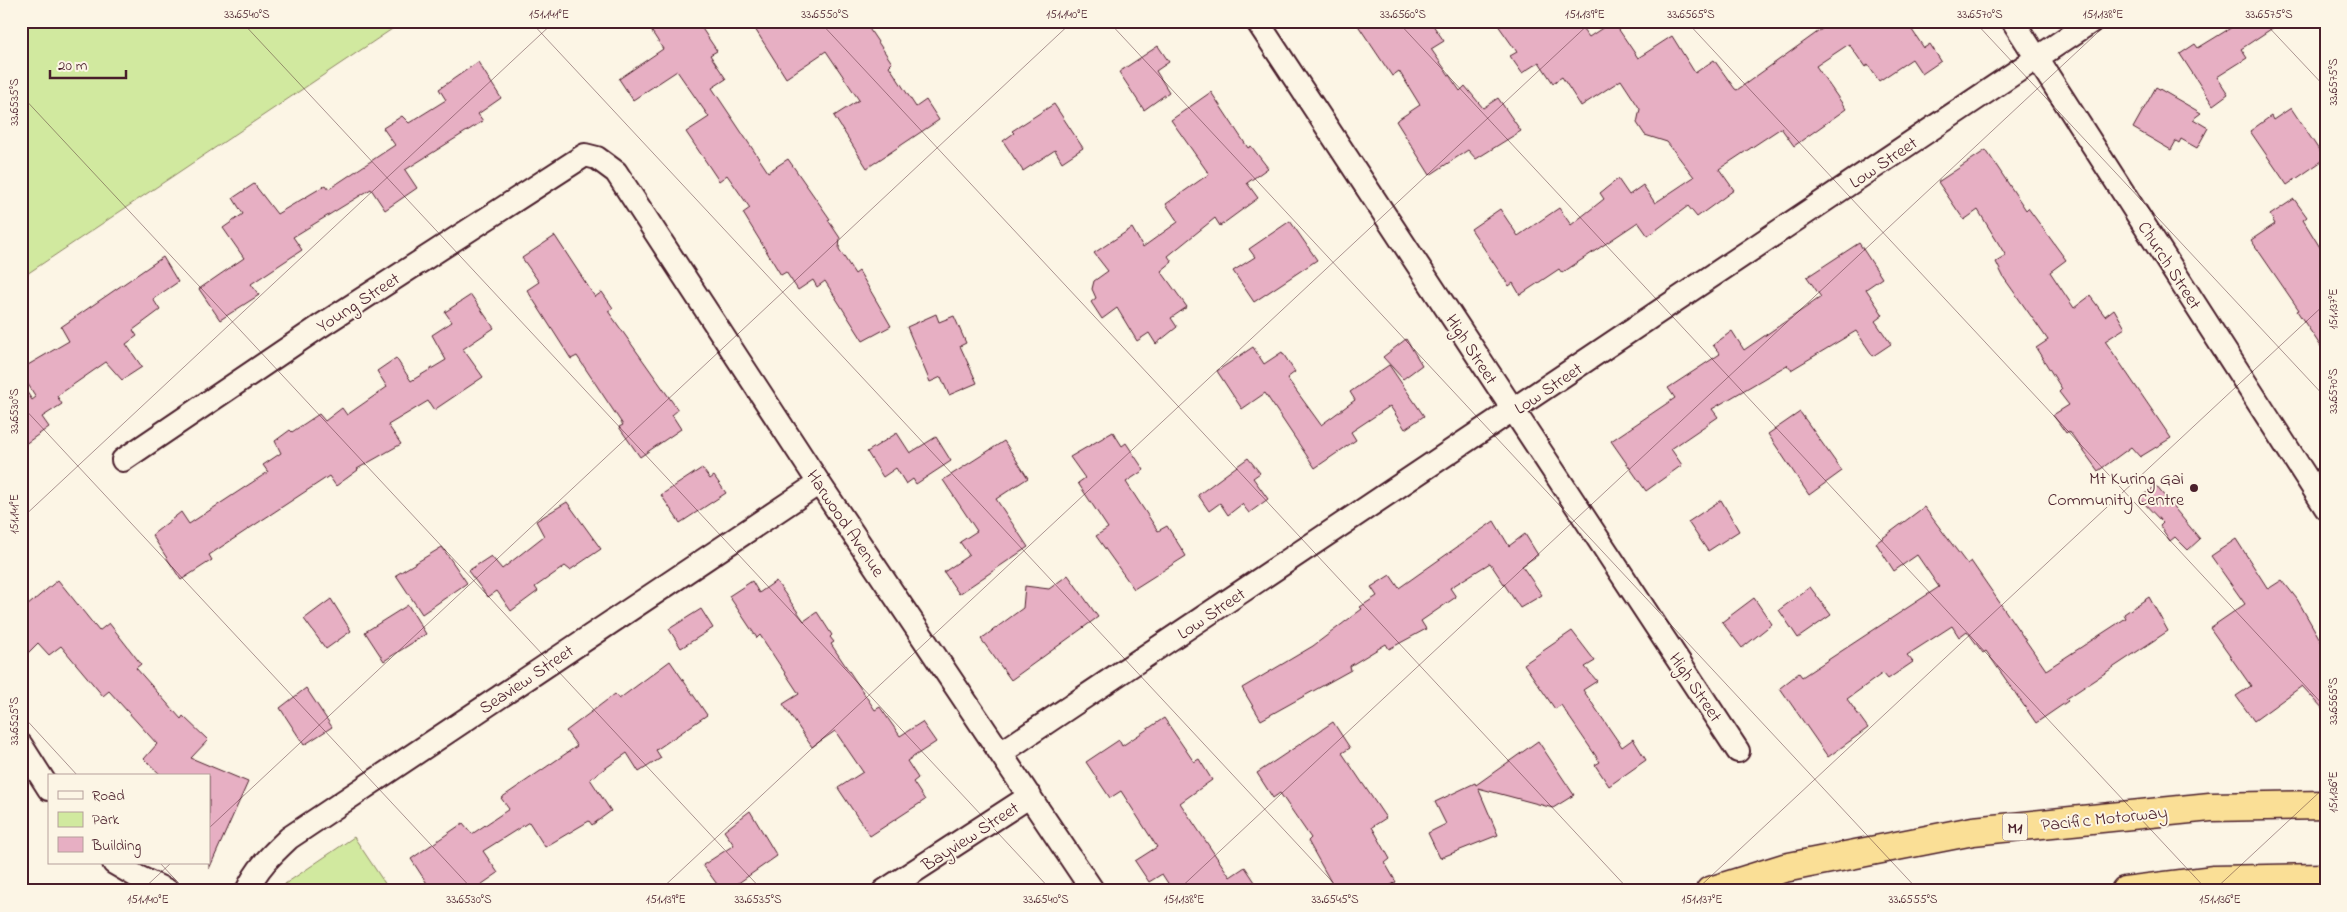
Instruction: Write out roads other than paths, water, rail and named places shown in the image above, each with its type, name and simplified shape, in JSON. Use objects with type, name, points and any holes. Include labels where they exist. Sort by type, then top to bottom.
[{"type":"highway","name":"Pacific Motorway","points":[[1710,891],[1784,868],[1973,831],[2210,807],[2326,805]]},
{"type":"highway","points":[[2124,891],[2214,880],[2326,878]]},
{"type":"street","name":"High Street","points":[[1257,21],[1738,751]]},
{"type":"street","name":"Church Street","points":[[2013,21],[2326,508]]},
{"type":"street","name":"Low Street","points":[[1001,753],[1513,412],[2092,21]]},
{"type":"street","name":"Young Street","points":[[123,460],[319,326],[585,155],[597,158]]},
{"type":"street","name":"Harwood Avenue","points":[[597,158],[616,172],[819,483],[1093,891]]},
{"type":"street","name":"Seaview Street","points":[[247,891],[251,880],[266,858],[289,838],[819,483]]},
{"type":"street","points":[[21,745],[48,787]]},
{"type":"street","name":"Bayview Street","points":[[884,891],[1030,796]]},
{"type":"street","points":[[116,864],[168,891]]},
{"type":"place","name":"Mt Kuring Gai Community Centre","points":[[2194,488]]}]
